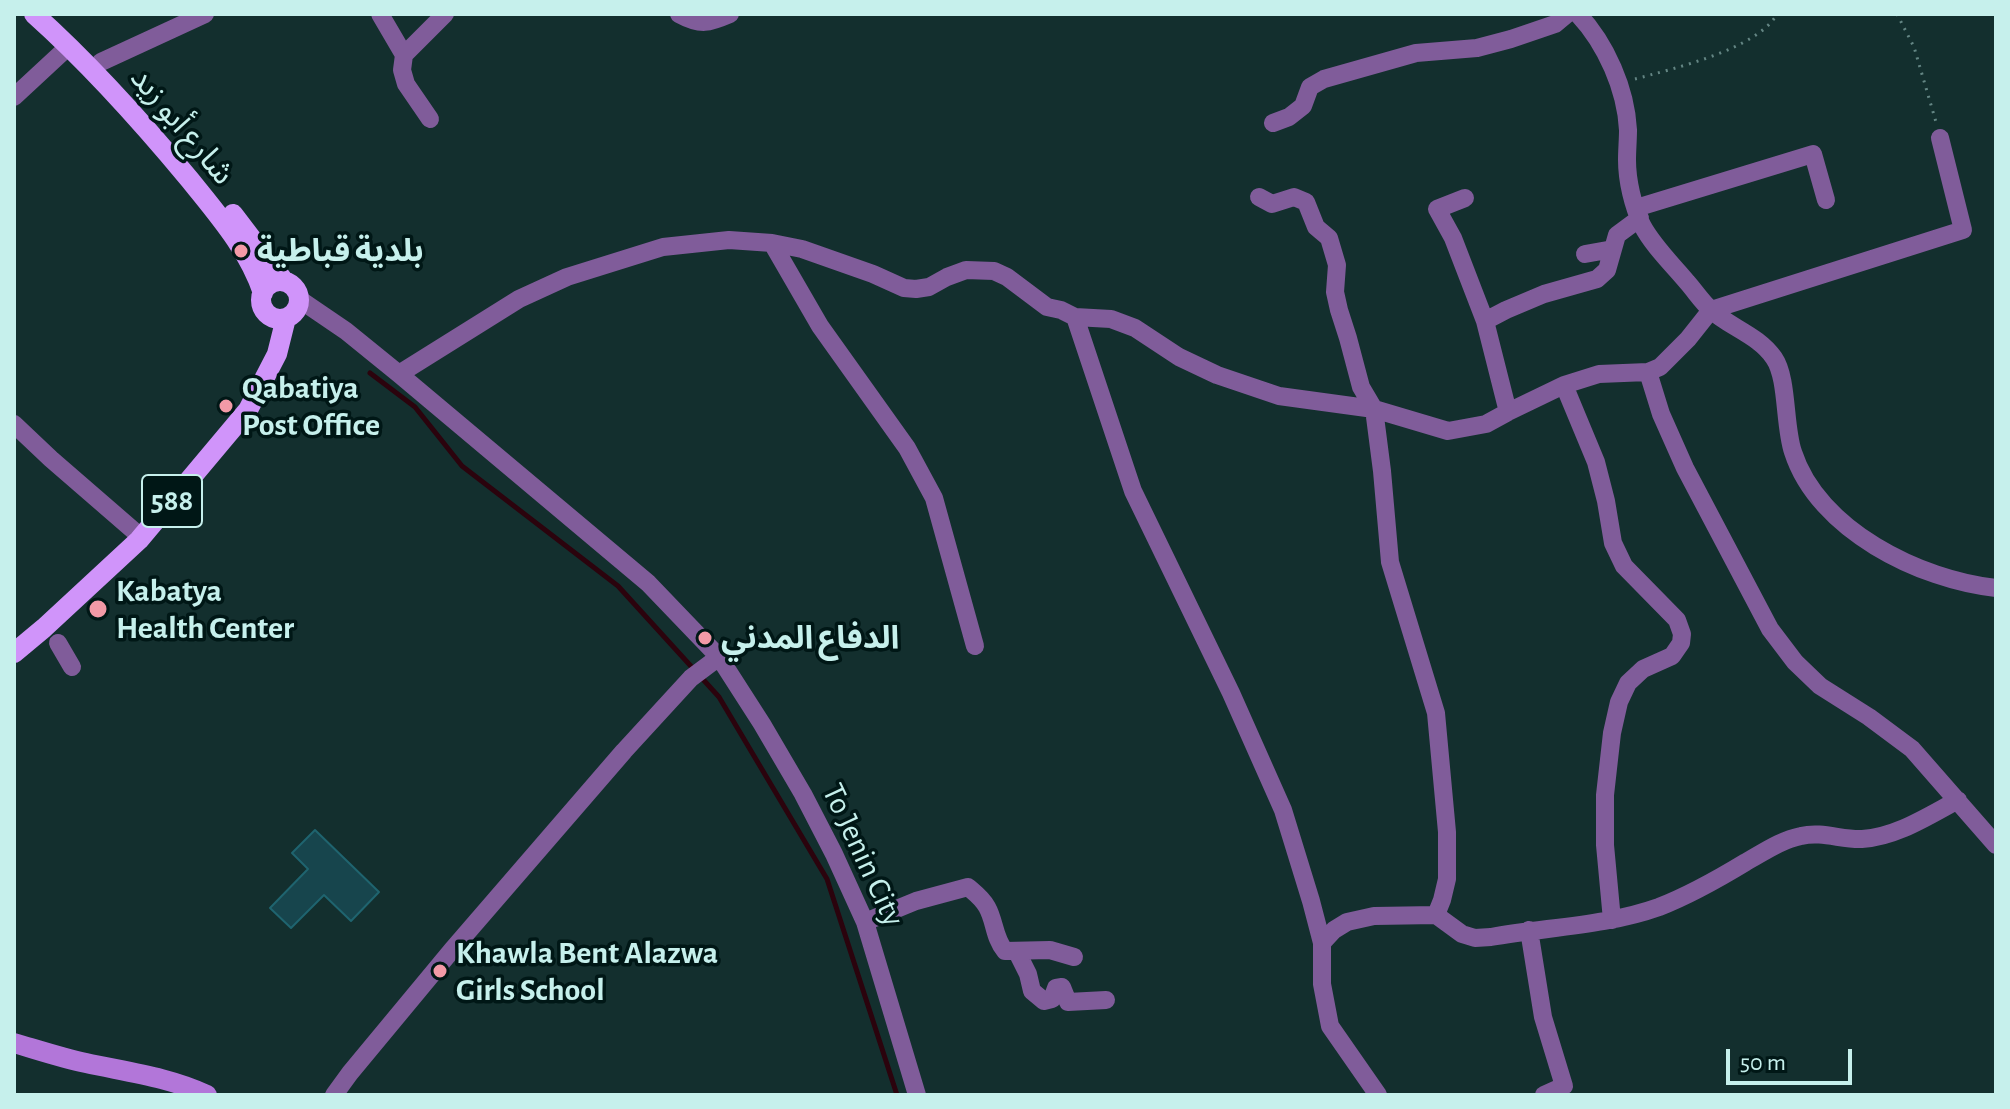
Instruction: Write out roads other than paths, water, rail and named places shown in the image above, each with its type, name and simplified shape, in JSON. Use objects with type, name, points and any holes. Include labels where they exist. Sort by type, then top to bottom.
[{"type":"main road","name":"شارع أبو زيد","points":[[34,14],[102,79],[172,158],[240,246],[263,293]]},
{"type":"main road","name":"شارع أبو زيد","points":[[55,14],[193,166],[284,281]]},
{"type":"main road","points":[[284,281],[295,287],[299,299],[296,311],[286,318],[273,318],[261,303],[263,293],[272,282],[284,281]]},
{"type":"main road","name":"588","points":[[14,653],[141,537],[248,410],[277,354],[286,318]]},
{"type":"street","points":[[101,62],[205,14]]},
{"type":"street","points":[[380,14],[404,55]]},
{"type":"street","points":[[430,119],[406,84],[402,70],[404,55],[445,14]]},
{"type":"street","points":[[679,14],[703,23],[730,14]]},
{"type":"street","points":[[1273,123],[1289,117],[1303,106],[1310,87],[1324,79],[1416,53],[1477,48],[1511,39],[1555,24],[1567,14]]},
{"type":"street","points":[[1578,14],[1602,47],[1618,84],[1628,129],[1627,164],[1638,213],[1658,248],[1711,310],[1765,346],[1776,360],[1782,376],[1787,428],[1793,452],[1801,473],[1813,491],[1853,530],[1907,563],[1944,577],[1996,588]]},
{"type":"street","points":[[14,97],[69,46]]},
{"type":"street","points":[[399,374],[519,299],[567,277],[663,247],[729,240],[802,249],[904,288],[929,287],[966,270],[994,271],[1047,307],[1075,317],[1111,319],[1135,328],[1179,357],[1217,375],[1279,396],[1374,409],[1448,431],[1486,424],[1564,385],[1599,374],[1648,372],[1660,367],[1711,310],[1963,230],[1940,138]]},
{"type":"street","points":[[1485,321],[1544,294],[1597,279],[1607,270],[1617,235],[1638,213],[1813,154],[1826,200]]},
{"type":"street","points":[[1259,197],[1272,204],[1294,197],[1306,202],[1316,227],[1329,238],[1337,265],[1335,292],[1339,310],[1361,387],[1374,409],[1390,562],[1436,713],[1447,832],[1447,879],[1436,915]]},
{"type":"street","points":[[1465,198],[1437,209],[1453,238],[1485,321],[1508,412]]},
{"type":"street","points":[[772,243],[820,326],[907,448],[934,498],[975,646]]},
{"type":"street","points":[[1585,254],[1613,249]]},
{"type":"street","name":"To Jenin City","points":[[299,299],[346,331],[399,374],[648,583],[719,657],[803,794],[865,922],[917,1095]]},
{"type":"street","points":[[1075,317],[1133,491],[1231,693],[1283,810],[1322,943],[1322,984],[1330,1026],[1378,1095]]},
{"type":"street","points":[[1648,372],[1661,414],[1685,468],[1770,629],[1795,662],[1820,686],[1912,749],[1996,845]]},
{"type":"street","points":[[1564,385],[1596,462],[1613,543],[1624,566],[1677,620],[1682,634],[1681,643],[1672,656],[1643,669],[1628,683],[1619,702],[1612,733],[1605,807],[1612,920]]},
{"type":"street","points":[[14,424],[141,537]]},
{"type":"street","points":[[58,643],[72,667]]},
{"type":"street","points":[[334,1095],[452,950],[624,751],[691,678],[719,657]]},
{"type":"street","points":[[1322,943],[1347,922],[1374,916],[1436,915],[1462,934],[1475,938],[1612,920],[1657,908],[1694,892],[1781,842],[1821,834],[1859,839],[1880,836],[1958,800]]},
{"type":"street","points":[[865,922],[916,901],[968,887],[980,896],[988,908],[999,944],[1005,951],[1050,950],[1074,957]]},
{"type":"street","points":[[1529,930],[1543,1017],[1564,1086],[1544,1095]]},
{"type":"street","points":[[1017,952],[1032,991],[1044,1001],[1052,999],[1056,988],[1062,987],[1068,1002],[1106,1000]]},
{"type":"street","points":[[14,1043],[142,1074],[207,1095]]},
{"type":"waterway","points":[[370,373],[415,407],[462,466],[618,586],[719,697],[827,879],[897,1095]]},
{"type":"place","name":"بلدية قباطية","points":[[241,251]]},
{"type":"place","name":"Qabatiya Post Office","points":[[226,406]]},
{"type":"place","name":"Kabatya Health Center","points":[[98,609]]},
{"type":"place","name":"الدفاع المدني","points":[[705,638]]},
{"type":"place","name":"Khawla Bent Alazwa Girls School","points":[[440,971]]}]
